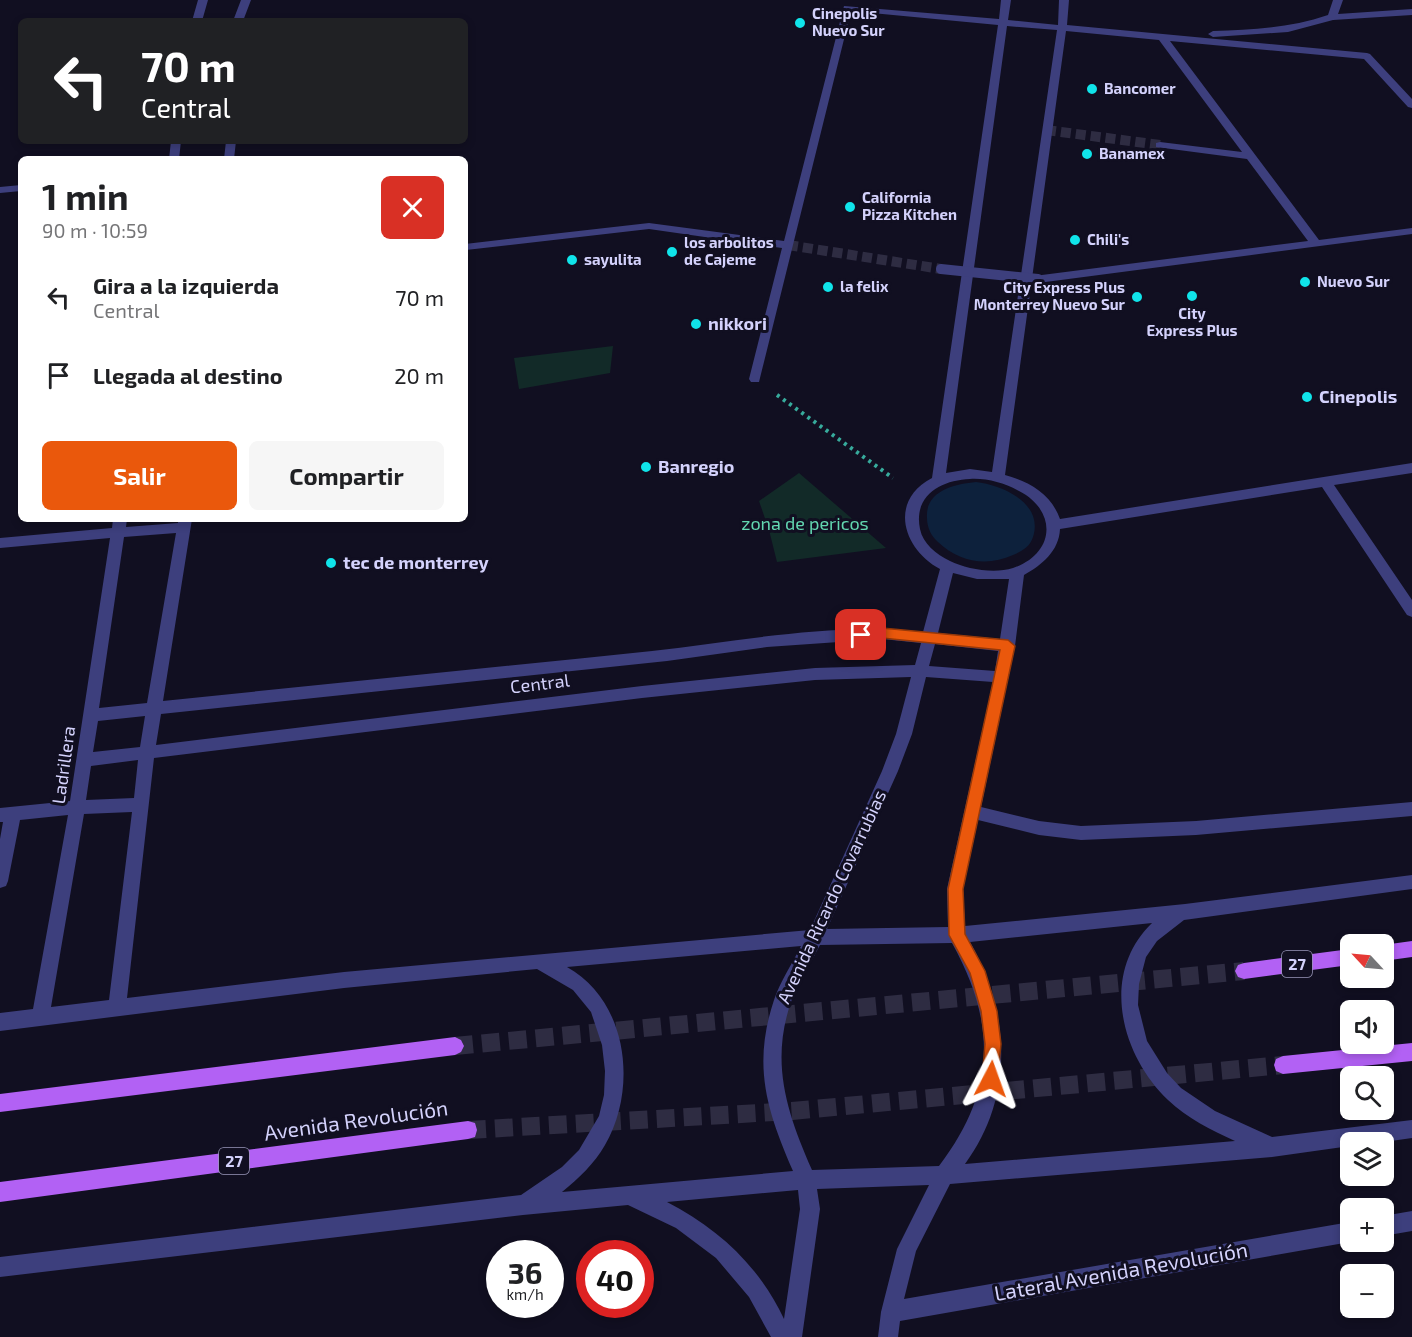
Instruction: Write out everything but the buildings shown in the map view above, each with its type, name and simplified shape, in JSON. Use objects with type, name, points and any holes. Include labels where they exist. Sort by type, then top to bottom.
[{"type":"main road","points":[[1394,951],[1412,949]]},
{"type":"main road","name":"27","points":[[1244,971],[1340,958]]},
{"type":"main road","points":[[0,1103],[455,1046]]},
{"type":"main road","points":[[1283,1065],[1412,1052]]},
{"type":"main road","name":"Avenida Revolución","points":[[0,1192],[468,1130]]},
{"type":"street","points":[[198,18],[202,0]]},
{"type":"street","points":[[239,18],[246,0]]},
{"type":"street","points":[[938,480],[1006,0]]},
{"type":"street","points":[[998,477],[1062,29],[1064,0]]},
{"type":"street","points":[[1332,17],[1338,0]]},
{"type":"street","points":[[754,379],[848,4],[1062,29],[1367,56],[1412,105]]},
{"type":"street","points":[[1195,34],[1272,32],[1304,27],[1332,17],[1412,12]]},
{"type":"street","points":[[1163,38],[1316,244]]},
{"type":"street","points":[[1160,145],[1251,156]]},
{"type":"street","points":[[0,190],[18,188]]},
{"type":"street","points":[[468,247],[649,226],[788,245]]},
{"type":"street","points":[[941,269],[1038,279],[1412,231]]},
{"type":"street","points":[[1054,525],[1412,468]]},
{"type":"street","points":[[964,474],[998,477],[1030,490],[1043,500],[1052,514],[1054,525],[1045,552],[1033,564],[1017,573],[981,575],[948,566],[926,553],[915,537],[912,516],[919,496],[938,480],[964,474]]},
{"type":"street","points":[[1326,483],[1412,611]]},
{"type":"street","points":[[0,543],[119,525],[185,523],[156,709],[147,752],[117,1009]]},
{"type":"street","name":"Ladrillera","points":[[41,1016],[77,807],[119,525]]},
{"type":"street","name":"Avenida Ricardo Covarrubias","points":[[792,1337],[810,1209],[806,1180],[782,1123],[772,1064],[773,1035],[783,999],[814,938],[890,771],[904,734],[948,566]]},
{"type":"street","points":[[888,1337],[891,1312],[907,1249],[944,1176],[966,1146],[981,1114],[991,1079],[993,1044],[989,1011],[977,971],[957,935],[955,889],[1002,677],[1017,573]]},
{"type":"street","name":"Central","points":[[91,715],[667,656],[767,641],[882,633],[1008,646]]},
{"type":"street","name":"Central","points":[[84,760],[815,674],[921,671],[1002,677]]},
{"type":"street","points":[[0,881],[6,815],[77,807],[140,805]]},
{"type":"street","points":[[973,812],[1039,828],[1081,832],[1196,828],[1412,809]]},
{"type":"street","points":[[0,1022],[344,980],[814,938],[957,935],[1185,912],[1412,882]]},
{"type":"street","points":[[1185,912],[1163,924],[1144,941],[1133,965],[1128,1003],[1137,1045],[1155,1073],[1179,1098],[1207,1118],[1272,1147]]},
{"type":"street","points":[[523,1205],[553,1189],[571,1174],[598,1138],[612,1110],[616,1066],[605,1019],[589,994],[566,974],[539,961]]},
{"type":"street","points":[[0,1267],[523,1205],[806,1180],[944,1176],[976,1171],[1272,1147],[1412,1129]]},
{"type":"street","points":[[628,1196],[665,1209],[699,1230],[730,1257],[754,1284],[774,1317],[782,1337]]},
{"type":"street","points":[[1394,1224],[1412,1221]]},
{"type":"street","name":"Lateral Avenida Revolución","points":[[891,1312],[1340,1234]]},
{"type":"path","points":[[754,379],[919,496]]},
{"type":"green space","points":[[613,346],[610,373],[519,389],[514,358]]},
{"type":"green space","name":"zona de pericos","points":[[799,473],[886,548],[777,562],[759,501]]},
{"type":"water","points":[[976,482],[997,487],[1027,505],[1035,525],[1032,540],[1025,548],[1003,559],[974,560],[946,549],[933,537],[927,521],[931,501],[936,495],[950,487]]},
{"type":"tunnel","points":[[1046,130],[1160,145]]},
{"type":"tunnel","points":[[788,245],[941,269]]},
{"type":"tunnel","points":[[455,1046],[1244,971]]},
{"type":"tunnel","points":[[468,1130],[792,1111],[1283,1065]]},
{"type":"place","name":"Cinepolis Nuevo Sur","points":[[800,23]]},
{"type":"place","name":"Bancomer","points":[[1092,89]]},
{"type":"place","name":"Banamex","points":[[1087,154]]},
{"type":"place","name":"California Pizza Kitchen","points":[[850,207]]},
{"type":"place","name":"Chili's","points":[[1075,240]]},
{"type":"place","name":"los arbolitos de Cajeme","points":[[672,252]]},
{"type":"place","name":"sayulita","points":[[572,260]]},
{"type":"place","name":"Nuevo Sur","points":[[1305,282]]},
{"type":"place","name":"la felix","points":[[828,287]]},
{"type":"place","name":"City Express Plus","points":[[1192,296]]},
{"type":"place","name":"City Express Plus Monterrey Nuevo Sur","points":[[1137,297]]},
{"type":"place","name":"nikkori","points":[[696,324]]},
{"type":"place","name":"Cinepolis","points":[[1307,397]]},
{"type":"place","name":"Banregio","points":[[646,467]]},
{"type":"place","name":"tec de monterrey","points":[[331,563]]},
{"type":"route","points":[[861,635],[882,633],[1008,646],[955,889],[957,935],[977,971],[989,1011],[993,1044],[991,1079]]}]
